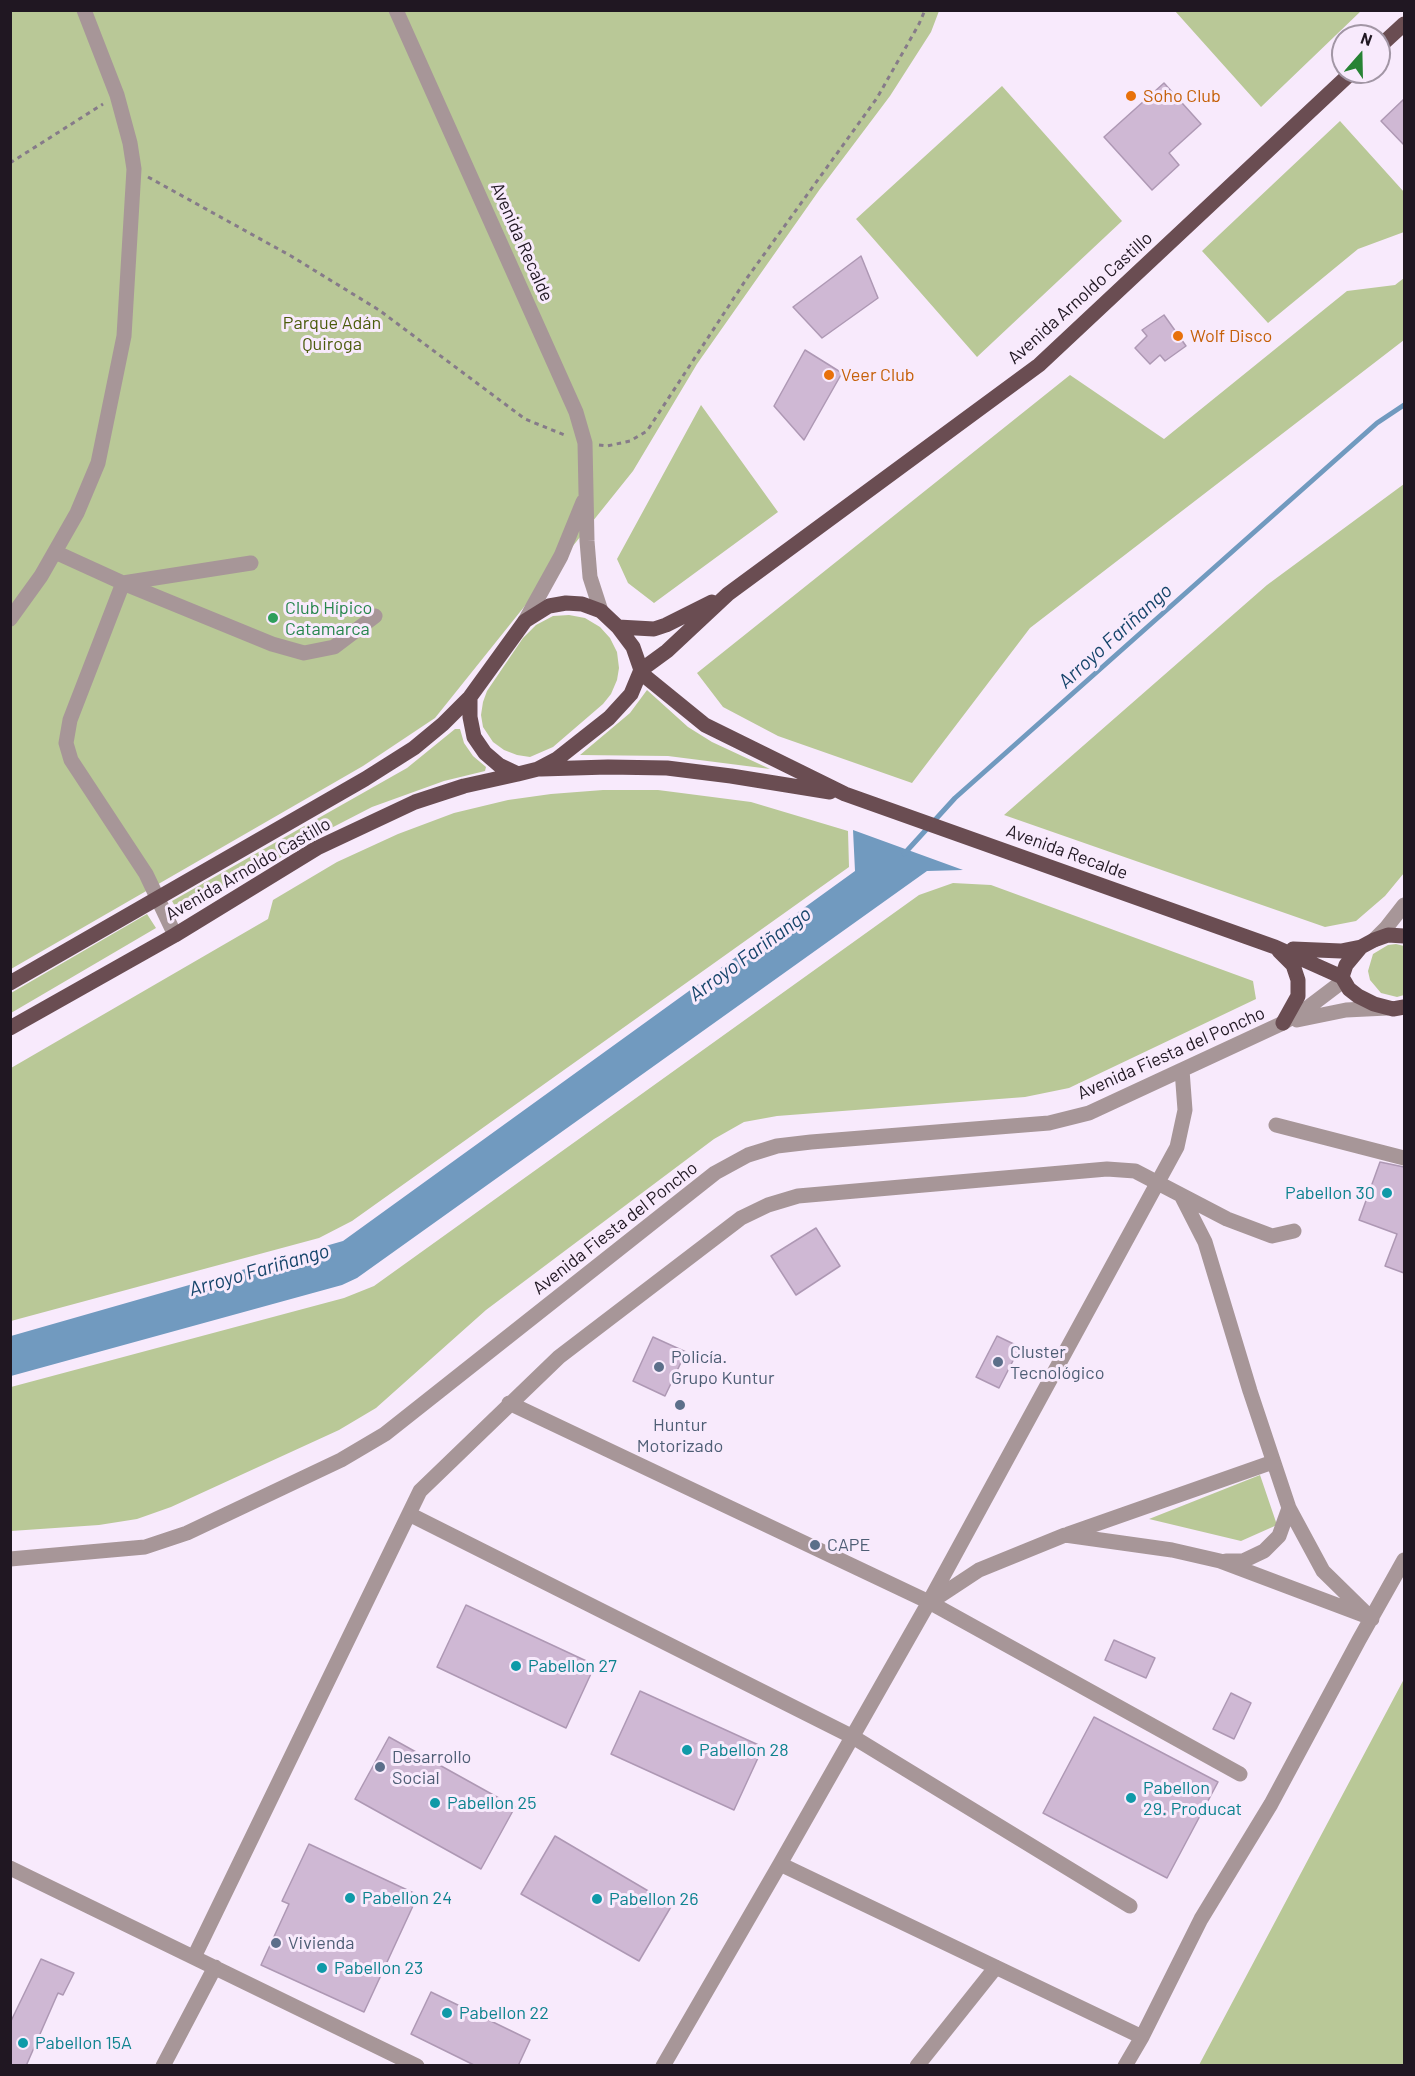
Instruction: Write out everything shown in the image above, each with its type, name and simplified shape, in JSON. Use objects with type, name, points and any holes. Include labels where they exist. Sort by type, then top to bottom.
[{"type":"main road","points":[[1391,36],[1404,24]]},
{"type":"main road","name":"Avenida Arnoldo Castillo","points":[[641,671],[667,651],[728,594],[1039,365],[1339,84]]},
{"type":"main road","name":"Avenida Arnoldo Castillo","points":[[618,627],[642,629],[660,627],[728,594]]},
{"type":"main road","points":[[566,603],[582,604],[601,611],[618,627],[633,647],[641,671],[631,694],[609,718],[575,746],[538,769],[518,774],[499,765],[485,753],[474,737],[470,717],[470,697],[525,621],[549,606],[566,603]]},
{"type":"main road","name":"Avenida Recalde","points":[[641,671],[673,701],[705,725],[845,794],[1275,947],[1342,979],[1358,996],[1397,1009]]},
{"type":"main road","name":"Avenida Arnoldo Castillo","points":[[10,982],[404,754],[443,724],[470,697]]},
{"type":"main road","name":"Avenida Recalde","points":[[538,769],[667,768],[845,794]]},
{"type":"main road","name":"Avenida Arnoldo Castillo","points":[[10,1028],[175,935],[317,848],[415,802],[465,786],[518,774]]},
{"type":"main road","name":"Avenida Recalde","points":[[1275,947],[1307,951],[1341,951],[1388,935],[1404,936]]},
{"type":"main road","points":[[1342,979],[1346,965],[1368,943]]},
{"type":"main road","points":[[1275,947],[1293,965],[1298,980],[1298,996],[1283,1023]]},
{"type":"street","points":[[10,619],[41,576],[77,513],[98,463],[124,336],[134,169],[130,142],[117,95],[84,10]]},
{"type":"street","name":"Avenida Recalde","points":[[396,10],[576,412],[585,443],[590,577],[601,611]]},
{"type":"street","name":"Avenida Recalde","points":[[525,621],[561,556],[586,497]]},
{"type":"street","points":[[55,552],[123,583],[272,644],[304,653],[334,647],[375,616]]},
{"type":"street","points":[[123,583],[251,563]]},
{"type":"street","points":[[123,583],[70,720],[66,743],[71,760],[146,874],[175,935]]},
{"type":"street","points":[[1368,943],[1386,928],[1404,905]]},
{"type":"street","name":"Avenida Fiesta del Poncho","points":[[10,1558],[145,1547],[187,1533],[349,1456],[385,1434],[715,1173],[748,1155],[777,1146],[1049,1123],[1089,1113],[1283,1023],[1320,1000],[1342,979]]},
{"type":"street","name":"Avenida Fiesta del Poncho","points":[[1283,1023],[1346,1010],[1397,1009]]},
{"type":"street","points":[[663,2066],[929,1602],[1177,1147],[1185,1110],[1182,1070]]},
{"type":"street","points":[[1276,1125],[1404,1158]]},
{"type":"street","points":[[194,1957],[420,1491],[559,1357],[741,1218],[768,1205],[798,1196],[1107,1169],[1135,1171],[1227,1219],[1272,1236],[1294,1231]]},
{"type":"street","points":[[1180,1195],[1205,1242],[1250,1391],[1289,1508],[1323,1570],[1372,1618]]},
{"type":"street","points":[[509,1404],[929,1602],[1240,1774]]},
{"type":"street","points":[[929,1602],[979,1570],[1065,1536],[1273,1462]]},
{"type":"street","points":[[1220,1561],[1244,1561],[1264,1551],[1279,1536],[1289,1508]]},
{"type":"street","points":[[409,1514],[853,1737],[1130,1906]]},
{"type":"street","points":[[1065,1536],[1172,1550],[1220,1561],[1372,1618]]},
{"type":"street","points":[[1125,2066],[1201,1919],[1271,1804],[1404,1560]]},
{"type":"street","points":[[780,1864],[1142,2037]]},
{"type":"street","points":[[10,1868],[417,2066]]},
{"type":"street","points":[[163,2066],[215,1967]]},
{"type":"street","points":[[916,2066],[996,1967]]},
{"type":"path","points":[[134,169],[291,256],[379,310],[525,420],[585,443],[607,446],[630,441],[647,431],[747,278],[877,98],[925,10]]},
{"type":"path","points":[[10,163],[117,95]]},
{"type":"green space","name":"Parque Adán Quiroga","points":[[11,11],[939,11],[931,32],[890,96],[820,189],[697,364],[633,471],[435,718],[363,766],[11,969]]},
{"type":"green space","points":[[1175,11],[1361,11],[1347,24],[1331,24],[1331,40],[1261,107]]},
{"type":"green space","points":[[1002,86],[1122,221],[977,357],[856,219]]},
{"type":"green space","points":[[1340,121],[1404,192],[1404,232],[1358,249],[1268,323],[1202,251]]},
{"type":"green space","points":[[1404,278],[1404,340],[1030,628],[912,783],[778,736],[723,707],[697,673],[1070,375],[1164,439],[1347,291],[1395,285]]},
{"type":"green space","points":[[701,405],[778,512],[654,603],[628,583],[617,559]]},
{"type":"green space","points":[[1404,484],[1404,873],[1385,896],[1356,921],[1325,927],[1004,815],[1267,585]]},
{"type":"green space","points":[[569,615],[585,618],[600,627],[610,638],[617,652],[619,668],[611,694],[603,704],[553,747],[530,757],[504,750],[493,742],[483,727],[481,715],[487,691],[523,638],[536,625],[553,616]]},
{"type":"green space","points":[[647,690],[688,727],[712,742],[770,769],[668,756],[580,755],[630,713]]},
{"type":"green space","points":[[455,729],[460,729],[464,743],[473,756],[486,767],[485,771],[444,781],[372,807],[308,840],[180,915],[172,901],[407,768]]},
{"type":"green space","points":[[603,790],[658,790],[751,802],[848,831],[849,867],[352,1221],[319,1238],[11,1321],[11,1068],[268,919],[273,900],[337,862],[398,834],[454,813],[508,800]]},
{"type":"green space","points":[[953,883],[991,885],[1253,981],[1256,999],[1069,1088],[1025,1097],[777,1116],[744,1122],[714,1139],[486,1310],[376,1408],[339,1430],[171,1507],[137,1519],[99,1525],[11,1531],[11,1387],[344,1298],[374,1286],[919,895]]},
{"type":"green space","points":[[147,914],[156,928],[11,1013],[11,993]]},
{"type":"green space","points":[[1388,945],[1404,946],[1404,995],[1397,997],[1381,993],[1370,980],[1368,971],[1373,954]]},
{"type":"green space","points":[[1260,1475],[1277,1525],[1241,1541],[1149,1519]]},
{"type":"green space","points":[[1404,1679],[1404,2065],[1199,2065]]},
{"type":"water","points":[[853,830],[963,870],[927,871],[357,1278],[342,1285],[11,1376],[11,1336],[343,1241],[855,871]]},
{"type":"building","points":[[1164,83],[1201,124],[1169,153],[1179,165],[1152,190],[1104,137]]},
{"type":"building","points":[[1404,99],[1404,145],[1381,121]]},
{"type":"building","points":[[861,256],[878,298],[822,338],[793,307]]},
{"type":"building","points":[[1164,315],[1186,346],[1165,361],[1160,355],[1150,364],[1135,348],[1147,336],[1142,330]]},
{"type":"building","points":[[805,350],[842,373],[804,440],[774,406]]},
{"type":"building","name":"Pabellon 30","points":[[1380,1162],[1404,1167],[1404,1273],[1385,1266],[1397,1234],[1359,1220]]},
{"type":"building","points":[[816,1228],[840,1266],[796,1295],[771,1256]]},
{"type":"building","name":"Cluster Tecnológico","points":[[997,1336],[1020,1347],[999,1388],[976,1377]]},
{"type":"building","name":"Policía. Grupo Kuntur","points":[[653,1337],[686,1352],[665,1396],[633,1381]]},
{"type":"building","name":"Pabellon 27","points":[[466,1605],[595,1665],[566,1728],[437,1667]]},
{"type":"building","points":[[1114,1640],[1155,1658],[1146,1678],[1105,1660]]},
{"type":"building","name":"Pabellon 28","points":[[640,1691],[763,1747],[734,1810],[611,1754]]},
{"type":"building","points":[[1231,1693],[1251,1703],[1234,1739],[1213,1729]]},
{"type":"building","name":"Pabellon 29. Producat","points":[[1094,1717],[1218,1782],[1167,1878],[1043,1813]]},
{"type":"building","name":"Pabellon 25","points":[[389,1737],[515,1807],[481,1869],[355,1799]]},
{"type":"building","name":"Pabellon 26","points":[[555,1836],[672,1905],[639,1961],[521,1894]]},
{"type":"building","points":[[309,1844],[418,1895],[364,2012],[261,1965],[289,1904],[282,1901]]},
{"type":"building","points":[[41,1959],[74,1973],[63,1995],[58,1993],[26,2066],[10,2066],[10,2023]]},
{"type":"building","name":"Pabellon 22","points":[[431,1992],[530,2040],[518,2066],[476,2066],[411,2034]]},
{"type":"waterway","name":"Arroyo Fariñango","points":[[904,854],[955,798],[1377,423],[1404,405]]},
{"type":"place","name":"Soho Club","points":[[1131,96]]},
{"type":"place","name":"Wolf Disco","points":[[1178,336]]},
{"type":"place","name":"Veer Club","points":[[829,375]]},
{"type":"place","name":"Club Hípico Catamarca","points":[[273,618]]},
{"type":"place","name":"Pabellon 30","points":[[1387,1193]]},
{"type":"place","name":"Cluster Tecnológico","points":[[998,1362]]},
{"type":"place","name":"Policía. Grupo Kuntur","points":[[659,1367]]},
{"type":"place","name":"Huntur Motorizado","points":[[680,1405]]},
{"type":"place","name":"CAPE","points":[[815,1545]]},
{"type":"place","name":"Pabellon 27","points":[[516,1666]]},
{"type":"place","name":"Pabellon 28","points":[[687,1750]]},
{"type":"place","name":"Desarrollo Social","points":[[380,1767]]},
{"type":"place","name":"Pabellon 29. Producat","points":[[1131,1798]]},
{"type":"place","name":"Pabellon 25","points":[[435,1803]]},
{"type":"place","name":"Pabellon 24","points":[[350,1898]]},
{"type":"place","name":"Pabellon 26","points":[[597,1899]]},
{"type":"place","name":"Vivienda","points":[[276,1943]]},
{"type":"place","name":"Pabellon 23","points":[[322,1968]]},
{"type":"place","name":"Pabellon 22","points":[[447,2013]]},
{"type":"place","name":"Pabellon 15A","points":[[23,2043]]}]
